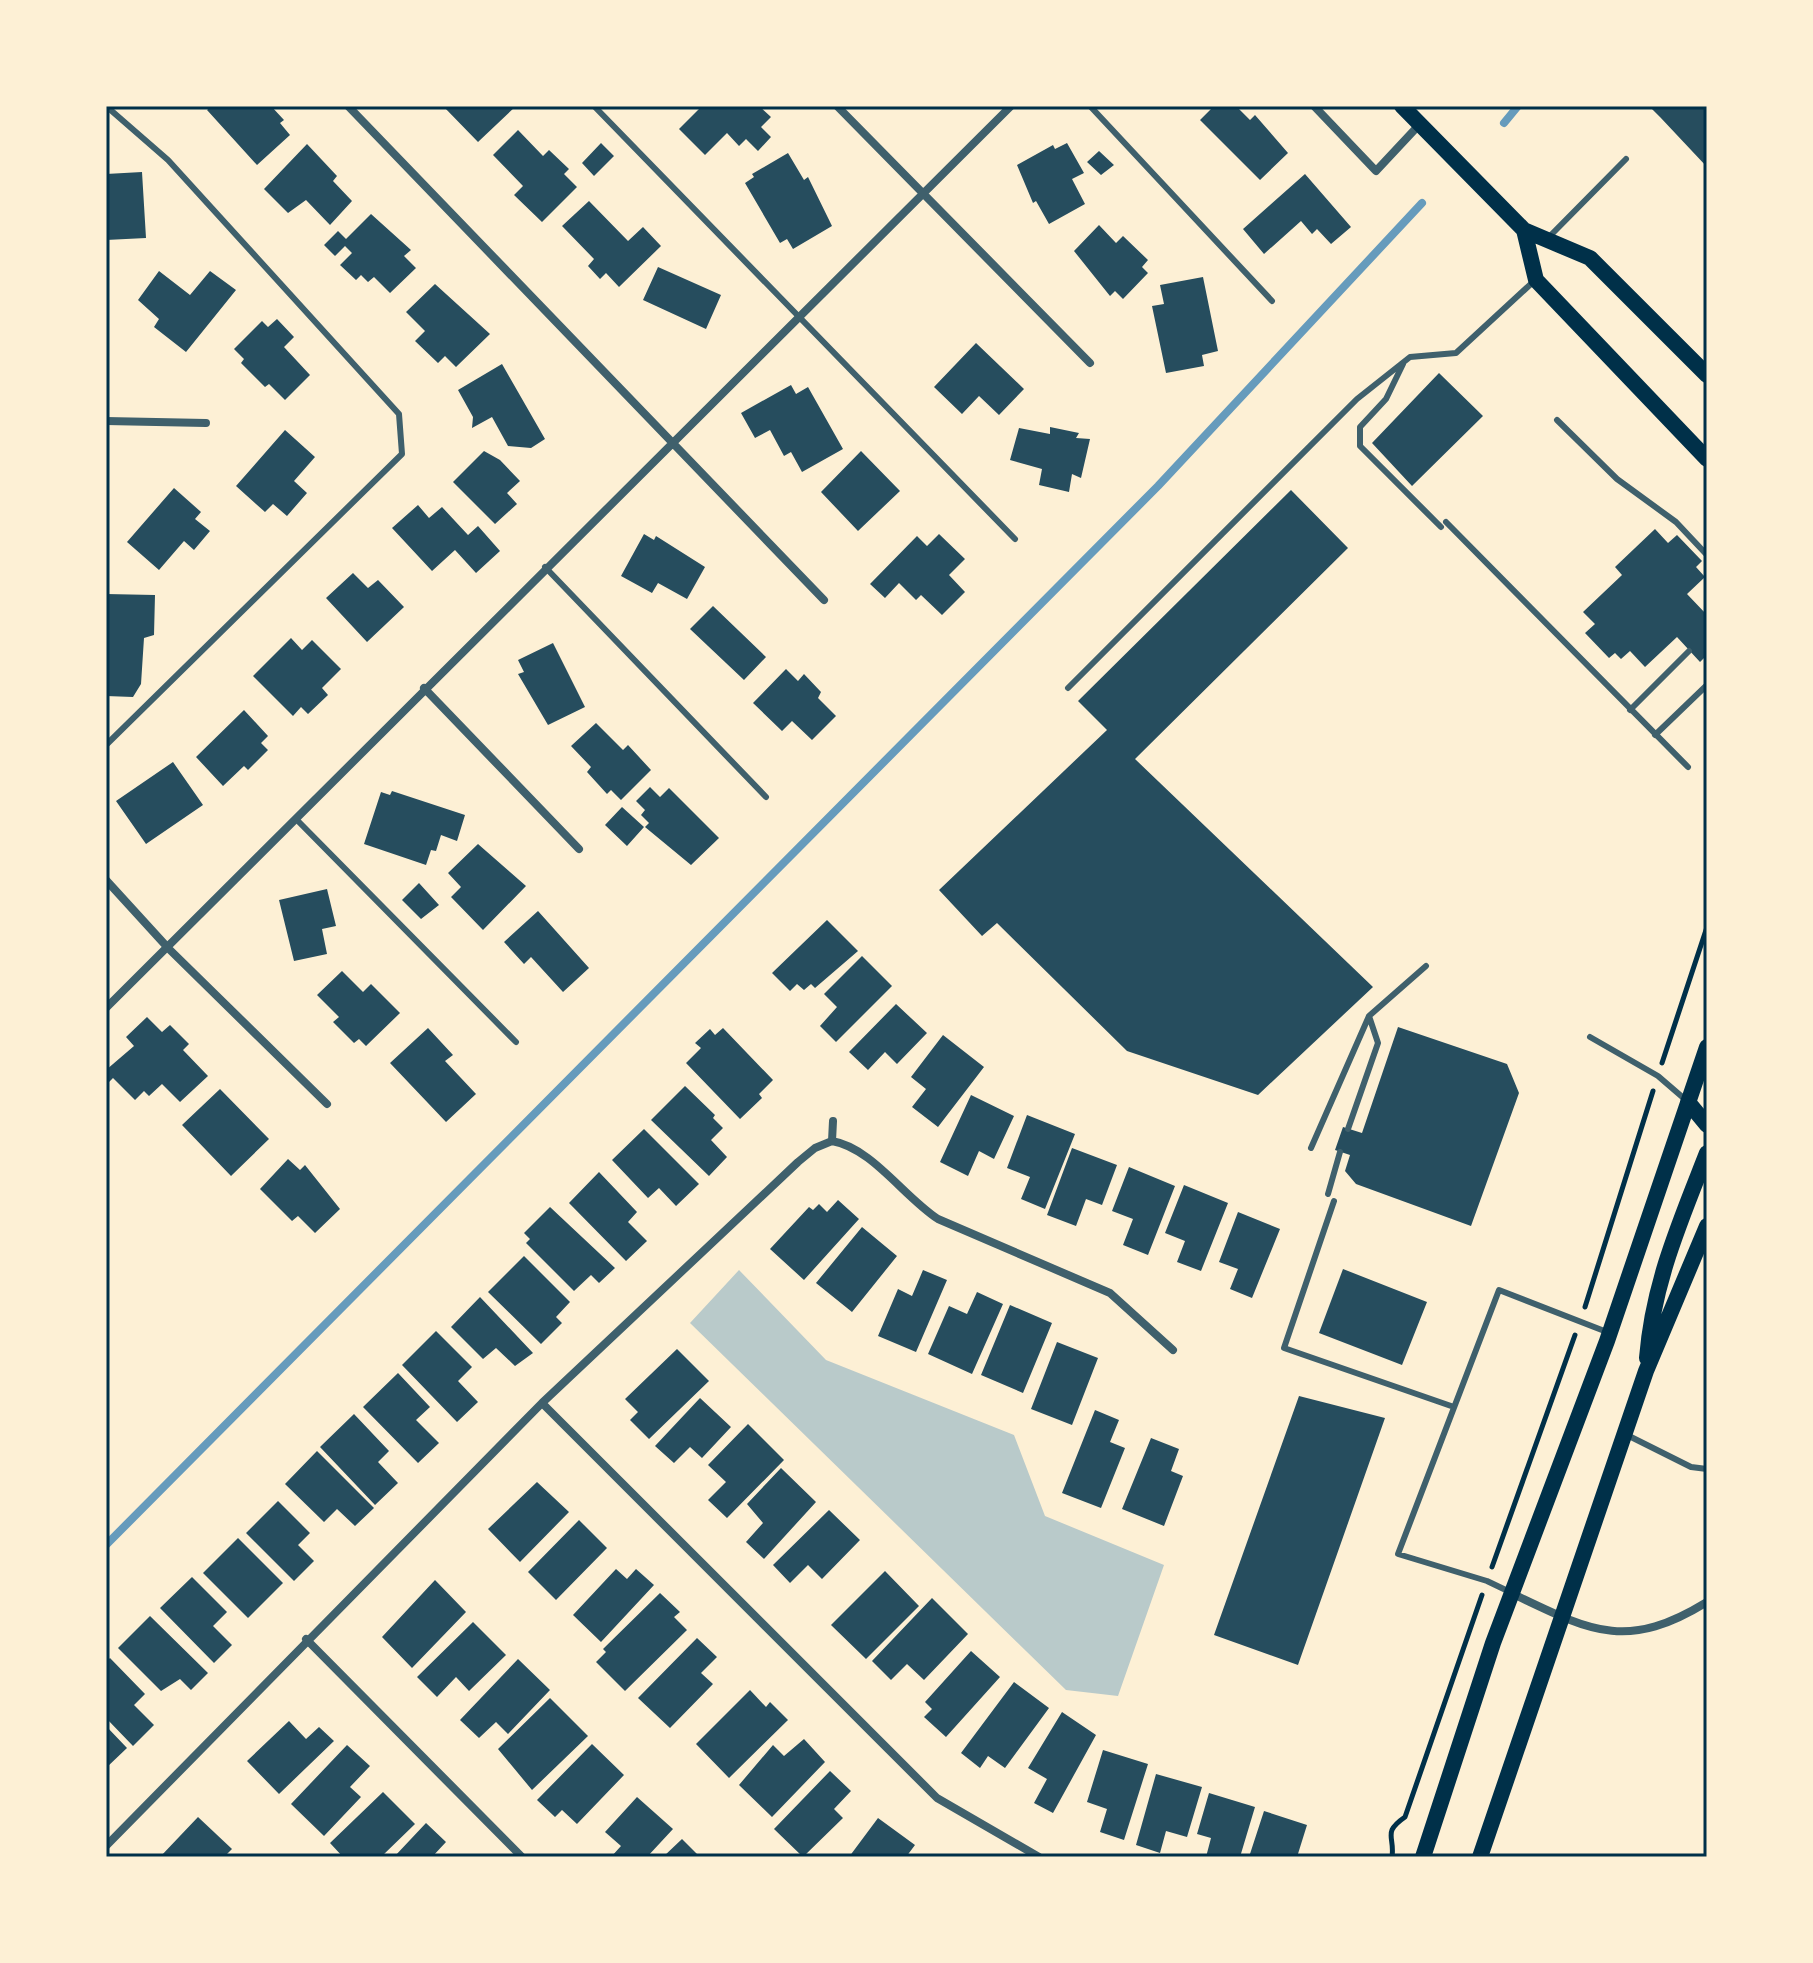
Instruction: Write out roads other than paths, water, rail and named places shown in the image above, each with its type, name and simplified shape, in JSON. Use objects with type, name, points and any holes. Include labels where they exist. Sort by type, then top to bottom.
[{"type":"main road","points":[[1402,106],[1524,230],[1590,258],[1707,375]]},
{"type":"main road","points":[[1524,230],[1536,280],[1707,459]]},
{"type":"main road","points":[[1423,1857],[1493,1643],[1610,1333],[1707,1047]]},
{"type":"main road","points":[[1688,1102],[1707,1125]]},
{"type":"main road","points":[[1646,1371],[1651,1311],[1666,1258],[1707,1153]]},
{"type":"main road","points":[[1480,1857],[1627,1435],[1646,1371],[1707,1226]]},
{"type":"street","points":[[348,106],[824,600]]},
{"type":"street","points":[[837,106],[1090,363]]},
{"type":"street","points":[[106,1008],[169,949],[424,688],[1011,106]]},
{"type":"street","points":[[1314,106],[1376,171],[1419,125]]},
{"type":"street","points":[[106,421],[206,423]]},
{"type":"street","points":[[424,688],[579,849]]},
{"type":"street","points":[[106,880],[169,949],[327,1104]]},
{"type":"street","points":[[832,1141],[833,1121]]},
{"type":"street","points":[[106,1846],[306,1639],[542,1403],[815,1148],[832,1141],[850,1144],[916,1204],[938,1219],[1110,1293],[1173,1350]]},
{"type":"street","points":[[542,1403],[937,1798],[1039,1857]]},
{"type":"street","points":[[1513,1594],[1563,1617],[1616,1632],[1647,1631],[1669,1624],[1707,1602]]},
{"type":"street","points":[[306,1639],[522,1857]]},
{"type":"lane","points":[[106,106],[168,160],[399,414],[402,454],[106,745]]},
{"type":"lane","points":[[594,106],[1015,539]]},
{"type":"lane","points":[[1090,106],[1272,301]]},
{"type":"lane","points":[[1547,240],[1626,159]]},
{"type":"lane","points":[[1068,688],[1357,399],[1405,361],[1456,353],[1536,280]]},
{"type":"lane","points":[[1405,361],[1386,399],[1360,427],[1360,446],[1444,524],[1688,767]]},
{"type":"lane","points":[[1557,420],[1617,479],[1676,522],[1707,555]]},
{"type":"lane","points":[[545,567],[766,797]]},
{"type":"lane","points":[[1630,710],[1689,651]]},
{"type":"lane","points":[[1655,735],[1707,685]]},
{"type":"lane","points":[[296,819],[516,1042]]},
{"type":"lane","points":[[1311,1148],[1369,1016],[1426,966]]},
{"type":"lane","points":[[1348,1129],[1378,1043],[1369,1016]]},
{"type":"lane","points":[[1590,1037],[1658,1076],[1688,1102]]},
{"type":"lane","points":[[1328,1194],[1340,1152]]},
{"type":"lane","points":[[1334,1201],[1284,1348],[1454,1407]]},
{"type":"lane","points":[[1513,1594],[1487,1581],[1398,1554],[1499,1290],[1610,1333]]},
{"type":"lane","points":[[1627,1435],[1691,1467],[1707,1469]]},
{"type":"waterway","points":[[1504,123],[1518,106]]},
{"type":"waterway","points":[[106,1545],[1158,486],[1422,203]]}]
